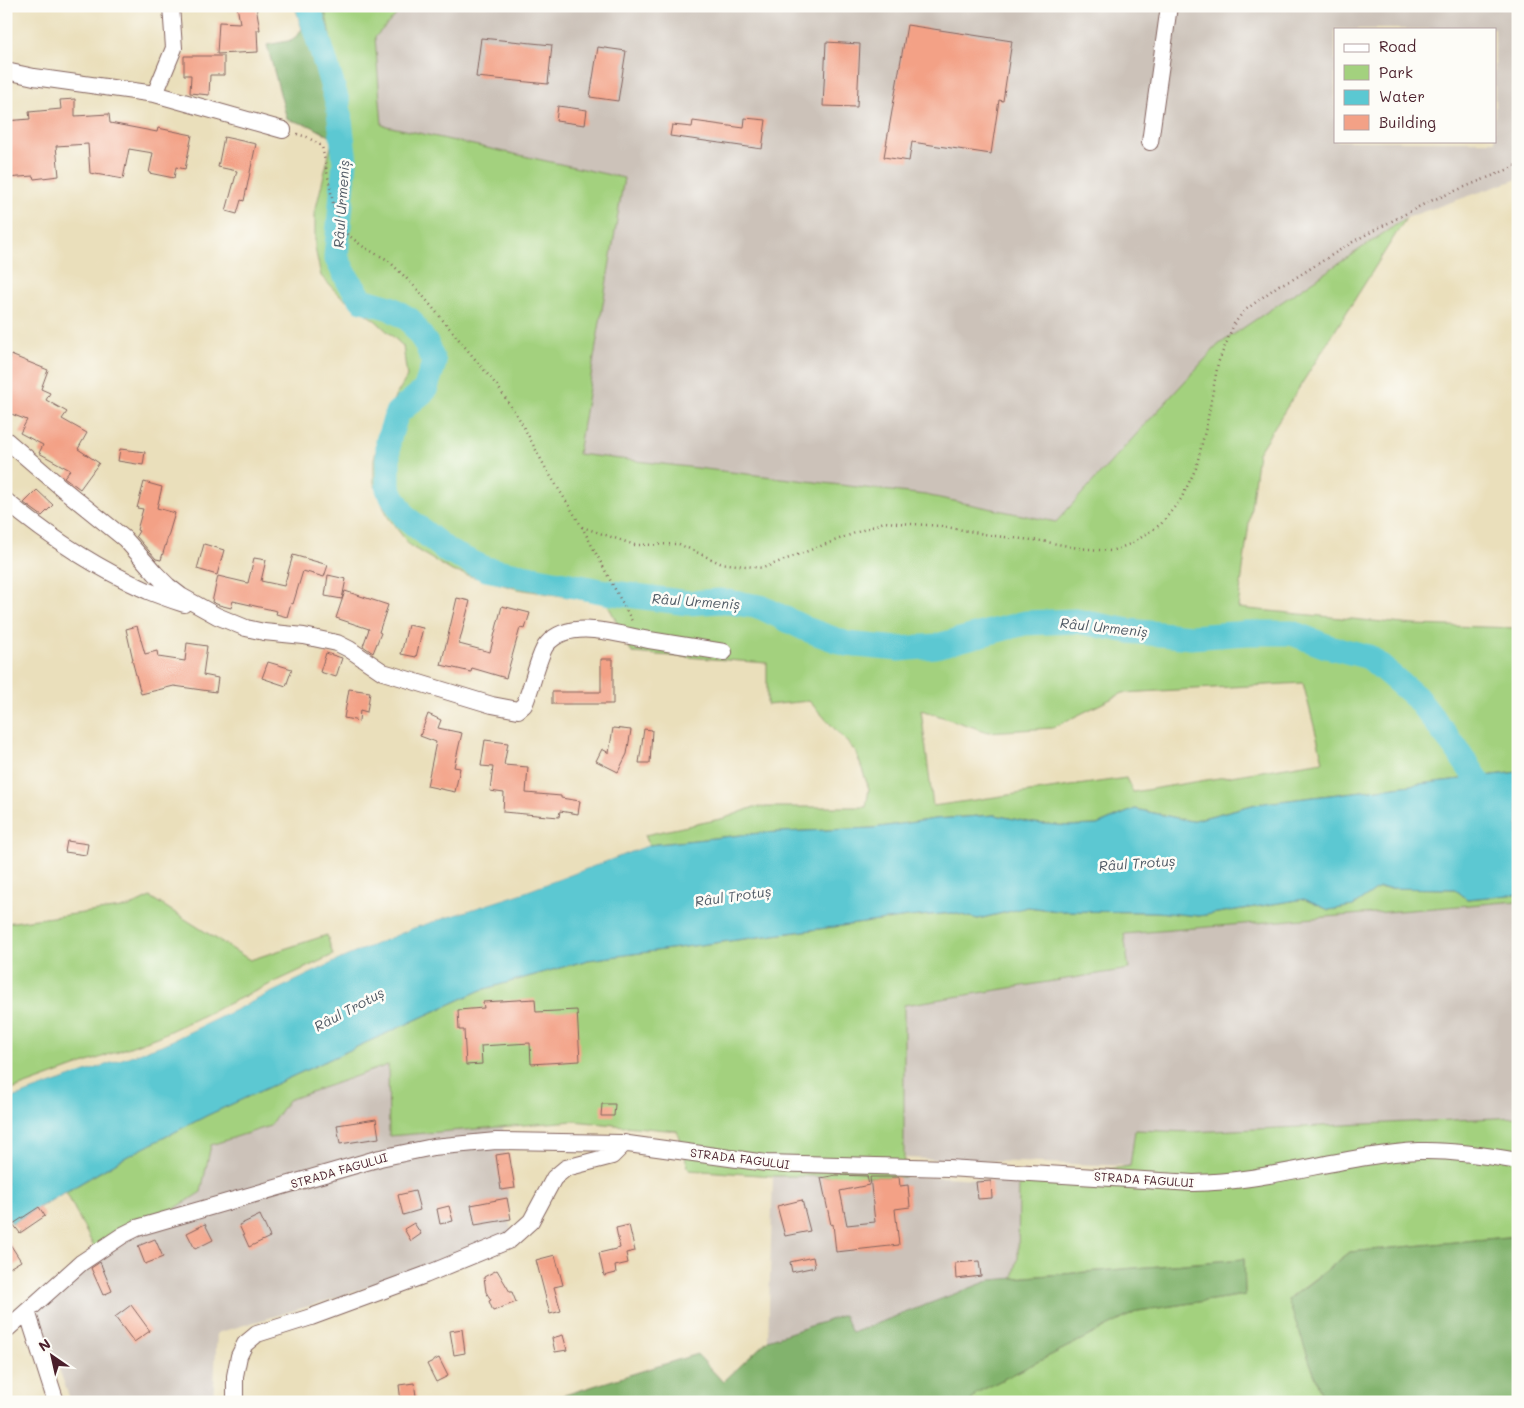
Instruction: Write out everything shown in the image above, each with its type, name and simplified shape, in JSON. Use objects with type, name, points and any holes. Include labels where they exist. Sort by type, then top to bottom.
[{"type":"street","points":[[155,94],[174,48],[171,6]]},
{"type":"street","points":[[1150,142],[1169,6]]},
{"type":"street","points":[[6,71],[34,77],[155,94],[284,130]]},
{"type":"street","points":[[6,440],[125,539],[168,586],[181,596],[217,616]]},
{"type":"street","points":[[6,501],[24,516],[96,564],[149,591],[246,628],[264,632],[304,636],[337,643],[383,672],[514,710],[518,710],[524,705],[545,646],[553,638],[563,634],[584,630],[606,631],[724,652]]},
{"type":"street","name":"STRADA FAGULUI","points":[[6,1330],[81,1263],[123,1234],[137,1228],[380,1158],[433,1147],[496,1141],[626,1143],[766,1163],[948,1168],[1193,1183],[1229,1181],[1360,1158],[1420,1151],[1473,1154],[1518,1161]]},
{"type":"street","points":[[235,1402],[235,1376],[239,1356],[245,1344],[257,1334],[311,1317],[407,1282],[510,1240],[531,1221],[554,1178],[566,1168],[612,1156],[626,1143]]},
{"type":"street","points":[[27,1311],[56,1402]]},
{"type":"path","points":[[284,130],[307,136],[322,146],[334,208],[347,234],[365,248],[388,260],[418,290],[498,387],[520,420],[545,467],[582,527],[642,638]]},
{"type":"path","points":[[582,527],[635,545],[679,544],[720,563],[763,568],[884,522],[940,526],[995,536],[1042,541],[1110,552],[1133,543],[1162,524],[1181,499],[1196,468],[1208,423],[1218,363],[1234,324],[1244,311],[1279,285],[1292,280],[1356,240],[1428,202],[1518,164]]},
{"type":"shaded area","points":[[405,6],[1518,6],[1518,179],[1405,218],[1218,345],[1056,522],[925,495],[578,454],[624,179],[382,125],[375,37]]},
{"type":"shaded area","points":[[1518,901],[1518,1117],[1191,1132],[1135,1130],[1130,1166],[905,1158],[903,1135],[904,1005],[1129,969],[1123,934]]},
{"type":"shaded area","points":[[388,1065],[389,1136],[503,1127],[511,1234],[340,1297],[217,1333],[213,1402],[71,1402],[37,1309],[99,1257],[201,1192],[211,1145],[270,1126],[288,1100]]},
{"type":"shaded area","points":[[773,1176],[946,1177],[1019,1182],[1018,1258],[1013,1278],[991,1280],[852,1333],[844,1315],[768,1340]]},
{"type":"green space","points":[[295,6],[324,6],[349,111],[349,141],[333,138],[311,126],[287,119],[267,45],[293,40],[302,29]]},
{"type":"green space","points":[[324,6],[405,6],[375,37],[382,125],[624,178],[578,454],[925,495],[1056,522],[1218,345],[1406,218],[1258,453],[1238,608],[1414,625],[1518,628],[1518,772],[1256,804],[1191,821],[1135,809],[1097,825],[1069,826],[1033,823],[995,815],[935,819],[873,828],[760,833],[649,845],[645,835],[725,818],[754,807],[866,807],[869,789],[856,752],[809,701],[767,705],[767,663],[632,653],[607,603],[518,589],[452,571],[410,546],[388,517],[374,483],[374,459],[386,412],[407,377],[403,346],[376,321],[337,293],[321,276],[315,248],[315,212],[333,138],[349,141]],"holes":[[[1303,683],[1323,761],[1133,792],[1126,778],[933,806],[921,710],[988,732],[1052,728],[1123,693]]]},
{"type":"green space","points":[[1379,888],[1455,889],[1467,899],[1518,894],[1518,901],[1124,934],[1129,969],[904,1005],[904,1177],[773,1176],[689,1170],[677,1131],[573,1121],[389,1136],[388,1065],[288,1100],[270,1126],[211,1145],[201,1192],[99,1257],[66,1192],[124,1158],[208,1115],[481,990],[588,960],[908,917],[953,913],[978,919],[1028,907],[1058,911],[1157,912],[1199,916],[1304,899],[1329,910],[1353,906]]},
{"type":"green space","points":[[150,897],[250,960],[327,935],[333,955],[157,1037],[6,1092],[6,923],[129,907]]},
{"type":"green space","points":[[1518,1117],[1518,1236],[1350,1252],[1288,1299],[1324,1402],[971,1402],[976,1393],[1138,1311],[1245,1295],[1244,1259],[1013,1278],[1018,1258],[1019,1182],[1130,1166],[1135,1130],[1191,1132]]},
{"type":"green space","points":[[1518,1236],[1518,1402],[1324,1402],[1288,1300],[1350,1252]]},
{"type":"green space","points":[[1244,1259],[1245,1295],[1138,1311],[976,1393],[971,1402],[542,1402],[697,1354],[723,1382],[768,1340],[844,1315],[852,1333],[991,1280]]},
{"type":"water","name":"Râul Trotuș","points":[[1518,772],[1518,894],[1467,899],[1455,889],[1379,888],[1353,906],[1329,910],[1304,899],[1199,916],[1157,912],[1058,911],[1028,907],[978,919],[953,913],[908,917],[588,960],[481,990],[208,1115],[124,1158],[12,1223],[6,1215],[6,1100],[166,1043],[342,958],[413,928],[519,894],[649,845],[760,833],[873,828],[935,819],[995,815],[1033,823],[1069,826],[1097,825],[1135,809],[1191,821],[1256,804]]},
{"type":"pier","points":[[648,842],[649,845],[519,894],[413,928],[342,958],[166,1043],[6,1100],[6,1097],[165,1041],[341,956],[412,926],[518,891]]},
{"type":"building","points":[[237,6],[256,6],[260,30],[257,30],[258,52],[217,54],[219,22],[240,23]]},
{"type":"building","points":[[907,25],[1012,41],[1003,101],[999,100],[991,154],[912,142],[909,161],[884,157]]},
{"type":"building","points":[[481,38],[552,45],[548,84],[476,77]]},
{"type":"building","points":[[826,42],[860,44],[857,107],[823,106]]},
{"type":"building","points":[[598,47],[626,51],[618,101],[590,97]]},
{"type":"building","points":[[184,56],[224,56],[224,75],[210,75],[209,95],[190,93],[191,75],[184,75]]},
{"type":"building","points":[[75,99],[75,116],[109,114],[110,123],[157,132],[158,128],[192,135],[185,169],[176,167],[174,178],[149,173],[153,153],[129,149],[123,179],[90,173],[88,144],[56,146],[59,176],[34,179],[33,176],[6,178],[6,121],[30,119],[29,112],[61,109],[60,100]]},
{"type":"building","points":[[558,106],[587,110],[585,125],[556,121]]},
{"type":"building","points":[[745,118],[766,120],[762,149],[670,136],[672,125],[692,127],[693,121],[744,128]]},
{"type":"building","points":[[224,137],[256,144],[244,201],[241,200],[237,214],[226,211],[237,171],[218,167]]},
{"type":"building","points":[[11,355],[48,370],[41,389],[50,393],[46,400],[67,412],[62,419],[87,433],[78,449],[99,463],[80,489],[64,477],[70,470],[39,453],[43,445],[20,433],[27,420],[6,412],[6,367]]},
{"type":"building","points":[[120,449],[145,452],[143,465],[118,461]]},
{"type":"building","points":[[144,482],[162,487],[157,508],[175,513],[161,560],[156,559],[136,536],[139,531],[137,530],[143,509],[137,508]]},
{"type":"building","points":[[37,490],[53,505],[42,516],[24,503]]},
{"type":"building","points":[[204,544],[224,550],[217,575],[197,569]]},
{"type":"building","points":[[293,555],[328,565],[324,577],[303,571],[287,617],[276,614],[277,611],[233,601],[231,608],[212,602],[218,576],[248,583],[254,558],[266,560],[261,581],[284,586]]},
{"type":"building","points":[[328,575],[346,579],[342,599],[325,596]]},
{"type":"building","points":[[345,591],[388,605],[379,632],[381,633],[373,653],[363,646],[369,629],[336,618]]},
{"type":"building","points":[[457,598],[470,601],[459,644],[490,652],[502,606],[530,613],[525,629],[520,628],[506,678],[472,668],[471,672],[441,665]]},
{"type":"building","points":[[408,625],[423,628],[416,657],[401,654]]},
{"type":"building","points":[[137,626],[145,654],[157,651],[158,657],[185,661],[187,643],[207,646],[203,675],[218,678],[216,692],[174,686],[141,694],[126,629]]},
{"type":"building","points":[[326,653],[342,658],[336,677],[320,672]]},
{"type":"building","points":[[601,659],[613,659],[613,704],[552,704],[552,692],[601,692]]},
{"type":"building","points":[[268,662],[292,669],[286,686],[262,678]]},
{"type":"building","points":[[349,689],[370,692],[367,712],[360,710],[359,721],[344,718]]},
{"type":"building","points":[[428,714],[441,720],[438,728],[462,733],[454,767],[460,768],[455,792],[427,786],[436,742],[420,736]]},
{"type":"building","points":[[613,728],[631,730],[627,754],[618,772],[596,761],[602,749],[609,753]]},
{"type":"building","points":[[644,729],[652,730],[650,763],[639,763]]},
{"type":"building","points":[[485,740],[508,743],[504,765],[528,767],[526,793],[561,796],[561,798],[580,801],[578,814],[560,811],[559,817],[503,812],[504,793],[490,791],[493,767],[481,766]]},
{"type":"building","points":[[67,841],[88,844],[86,855],[65,852]]},
{"type":"building","points":[[535,999],[536,1012],[577,1010],[580,1061],[531,1064],[530,1043],[481,1046],[482,1064],[466,1065],[464,1030],[459,1030],[458,1010],[484,1008],[483,1002]]},
{"type":"building","points":[[602,1104],[615,1104],[614,1116],[601,1116]]},
{"type":"building","points":[[376,1119],[379,1138],[340,1144],[337,1125]]},
{"type":"building","points":[[509,1153],[515,1188],[501,1190],[496,1155]]},
{"type":"building","points":[[836,1175],[867,1176],[869,1185],[840,1191],[847,1225],[875,1222],[870,1177],[899,1177],[900,1186],[908,1185],[910,1207],[895,1209],[899,1245],[836,1252],[833,1224],[831,1225],[821,1178]]},
{"type":"building","points":[[991,1181],[992,1198],[978,1199],[976,1182]]},
{"type":"building","points":[[415,1191],[420,1210],[403,1215],[398,1195]]},
{"type":"building","points":[[507,1198],[511,1219],[475,1225],[471,1205]]},
{"type":"building","points":[[802,1200],[810,1231],[785,1236],[777,1206]]},
{"type":"building","points":[[449,1206],[453,1221],[440,1224],[437,1209]]},
{"type":"building","points":[[39,1207],[45,1216],[20,1233],[13,1224]]},
{"type":"building","points":[[260,1215],[270,1237],[249,1247],[239,1225]]},
{"type":"building","points":[[414,1223],[421,1234],[411,1241],[404,1229]]},
{"type":"building","points":[[205,1224],[213,1240],[195,1249],[187,1233]]},
{"type":"building","points":[[629,1225],[635,1251],[626,1253],[628,1263],[615,1266],[616,1273],[604,1276],[599,1253],[620,1248],[616,1228]]},
{"type":"building","points":[[6,1238],[21,1261],[6,1270]]},
{"type":"building","points":[[155,1239],[163,1257],[145,1264],[138,1246]]},
{"type":"building","points":[[555,1255],[563,1285],[554,1287],[561,1311],[550,1314],[536,1260]]},
{"type":"building","points":[[813,1257],[815,1267],[792,1272],[790,1262]]},
{"type":"building","points":[[979,1261],[981,1276],[956,1279],[955,1263]]},
{"type":"building","points":[[100,1262],[112,1291],[103,1295],[91,1268]]},
{"type":"building","points":[[497,1270],[510,1292],[512,1292],[516,1302],[493,1311],[489,1301],[491,1300],[486,1292],[484,1277]]},
{"type":"building","points":[[131,1305],[150,1331],[134,1342],[115,1317]]},
{"type":"building","points":[[462,1329],[465,1353],[454,1355],[450,1331]]},
{"type":"building","points":[[563,1335],[567,1350],[555,1352],[552,1338]]},
{"type":"building","points":[[439,1358],[448,1376],[436,1382],[427,1364]]},
{"type":"building","points":[[414,1383],[417,1402],[401,1402],[399,1385]]},
{"type":"waterway","name":"Râul Urmeniș","points":[[308,6],[338,104],[345,161],[336,257],[348,280],[362,300],[390,308],[410,320],[427,345],[434,363],[425,390],[397,413],[388,441],[388,489],[405,517],[449,552],[486,569],[606,592],[688,603],[721,601],[761,607],[806,629],[847,644],[899,649],[936,646],[1025,623],[1076,621],[1129,631],[1191,637],[1247,633],[1292,633],[1326,646],[1369,657],[1416,697],[1455,747],[1481,785],[1497,803]]}]
